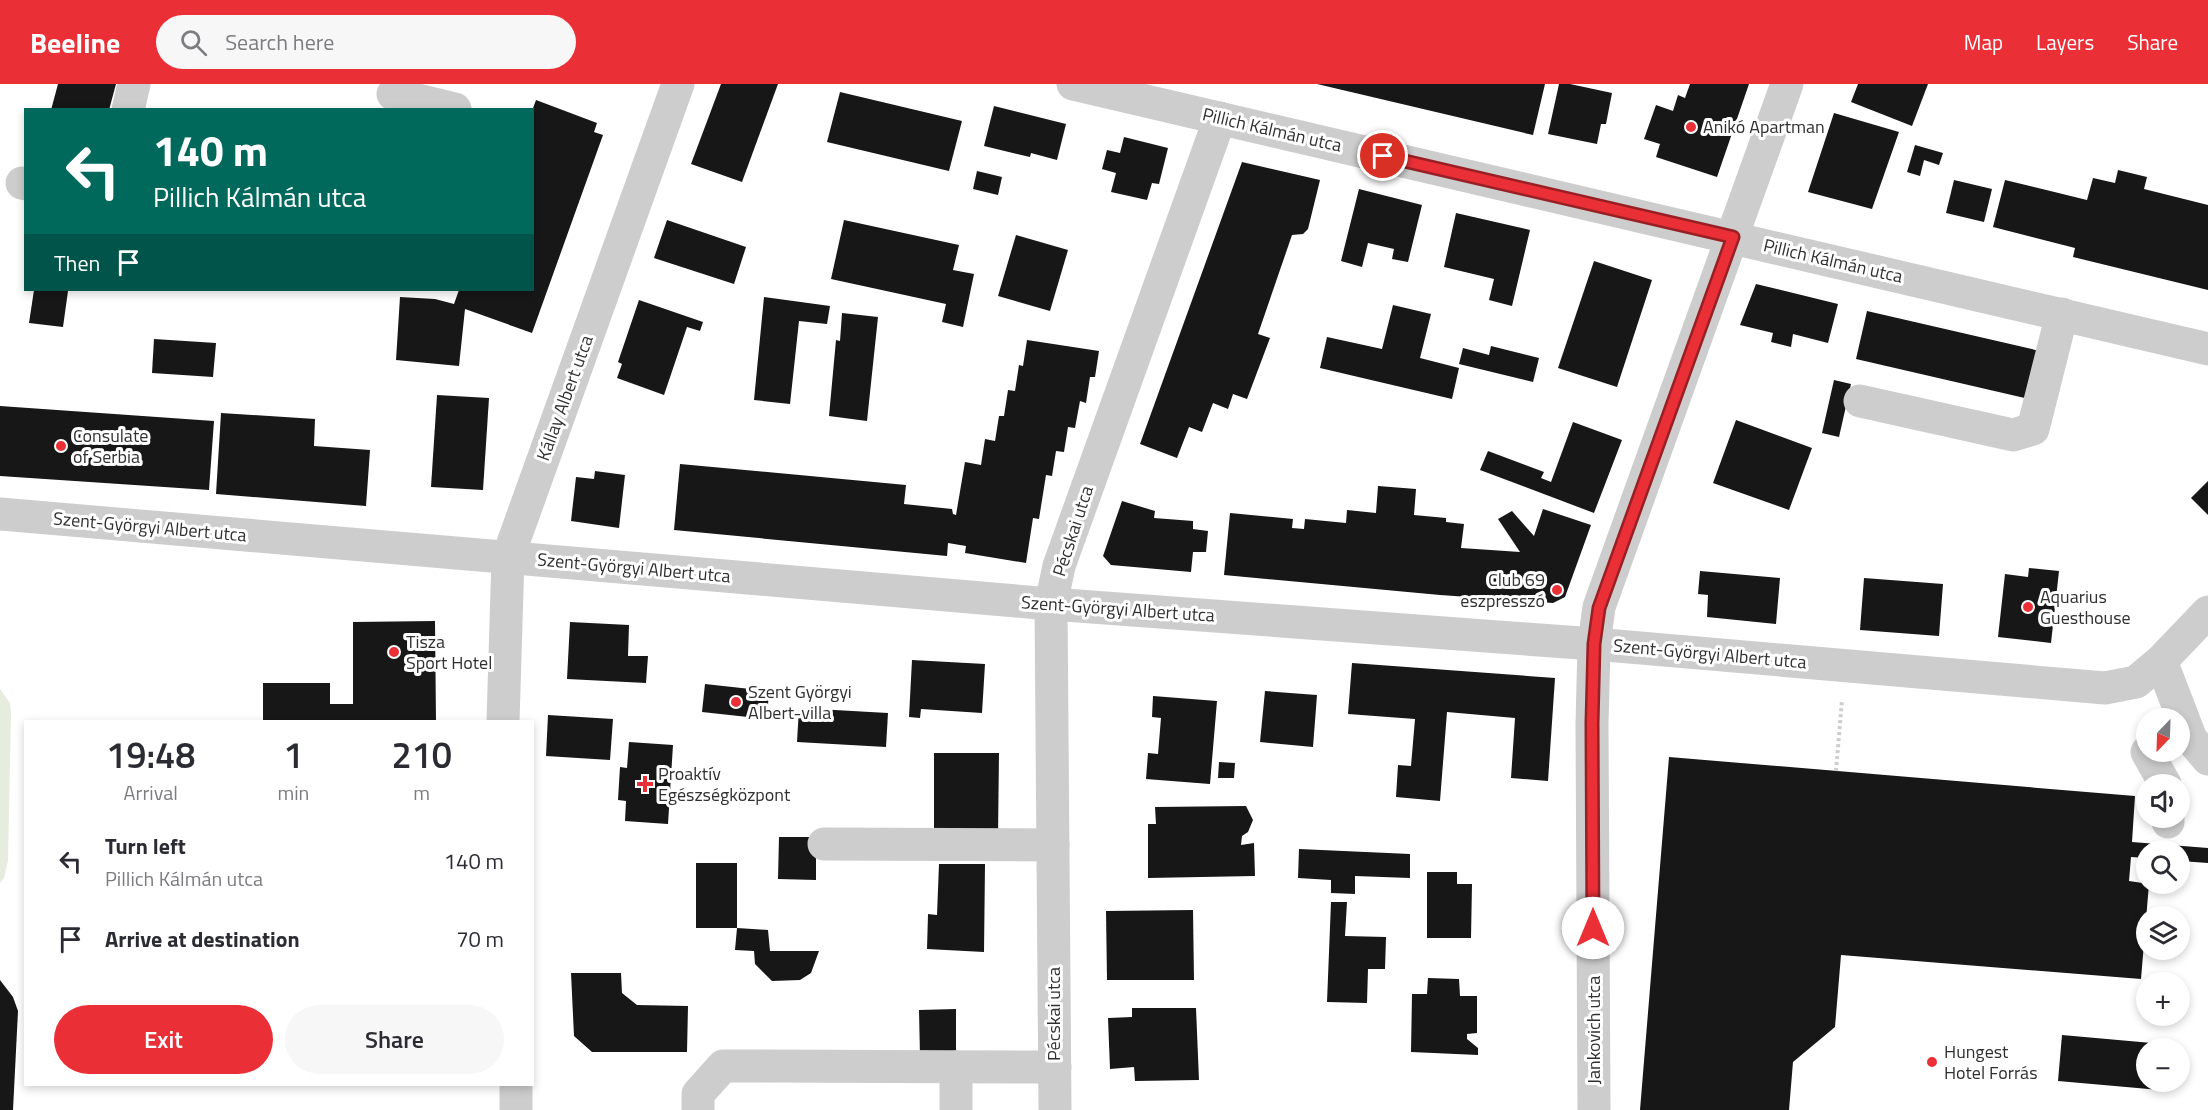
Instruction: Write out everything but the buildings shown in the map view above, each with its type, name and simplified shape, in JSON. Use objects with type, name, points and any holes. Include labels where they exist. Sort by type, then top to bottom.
[{"type":"street","points":[[128,108],[134,84]]},
{"type":"street","points":[[455,108],[462,84]]},
{"type":"street","name":"Kállay Albert utca","points":[[503,720],[508,557],[678,84]]},
{"type":"street","name":"Pillich Kálmán utca","points":[[1072,84],[2208,349]]},
{"type":"street","name":"Jankovich utca","points":[[1594,1110],[1592,723],[1594,644],[1599,608],[1787,84]]},
{"type":"street","points":[[393,94],[451,108]]},
{"type":"street","name":"Pécskai utca","points":[[1055,1110],[1052,604],[1059,566],[1220,118]]},
{"type":"street","points":[[1860,401],[2013,435],[2033,429],[2062,314]]},
{"type":"street","name":"Szent-Györgyi Albert utca","points":[[0,514],[1052,604],[1594,644],[2105,688],[2136,682],[2161,661],[2208,612]]},
{"type":"street","points":[[2161,661],[2191,739],[2208,759]]},
{"type":"street","points":[[824,844],[1053,845]]},
{"type":"street","points":[[698,1110],[698,1094],[723,1066],[1055,1067]]},
{"type":"street","points":[[956,1110],[957,1067]]},
{"type":"street","points":[[516,1086],[516,1110]]},
{"type":"path","points":[[1836,771],[1842,700]]},
{"type":"green space","points":[[0,689],[10,703],[11,713],[8,861],[4,878],[0,883]]},
{"type":"place","name":"Anikó Apartman","points":[[1691,127]]},
{"type":"place","name":"Consulate of Serbia","points":[[61,446]]},
{"type":"place","name":"Club 69 eszpresszó","points":[[1557,590]]},
{"type":"place","name":"Aquarius Guesthouse","points":[[2028,607]]},
{"type":"place","name":"Tisza Sport Hotel","points":[[394,652]]},
{"type":"place","name":"Szent Györgyi Albert-villa","points":[[736,702]]},
{"type":"place","name":"Proaktív Egészségközpont","points":[[645,784]]},
{"type":"place","name":"Hungest Hotel Forrás","points":[[1932,1062]]},
{"type":"route","points":[[1383,156],[1733,237],[1599,608],[1594,644],[1592,723],[1593,928]]}]
